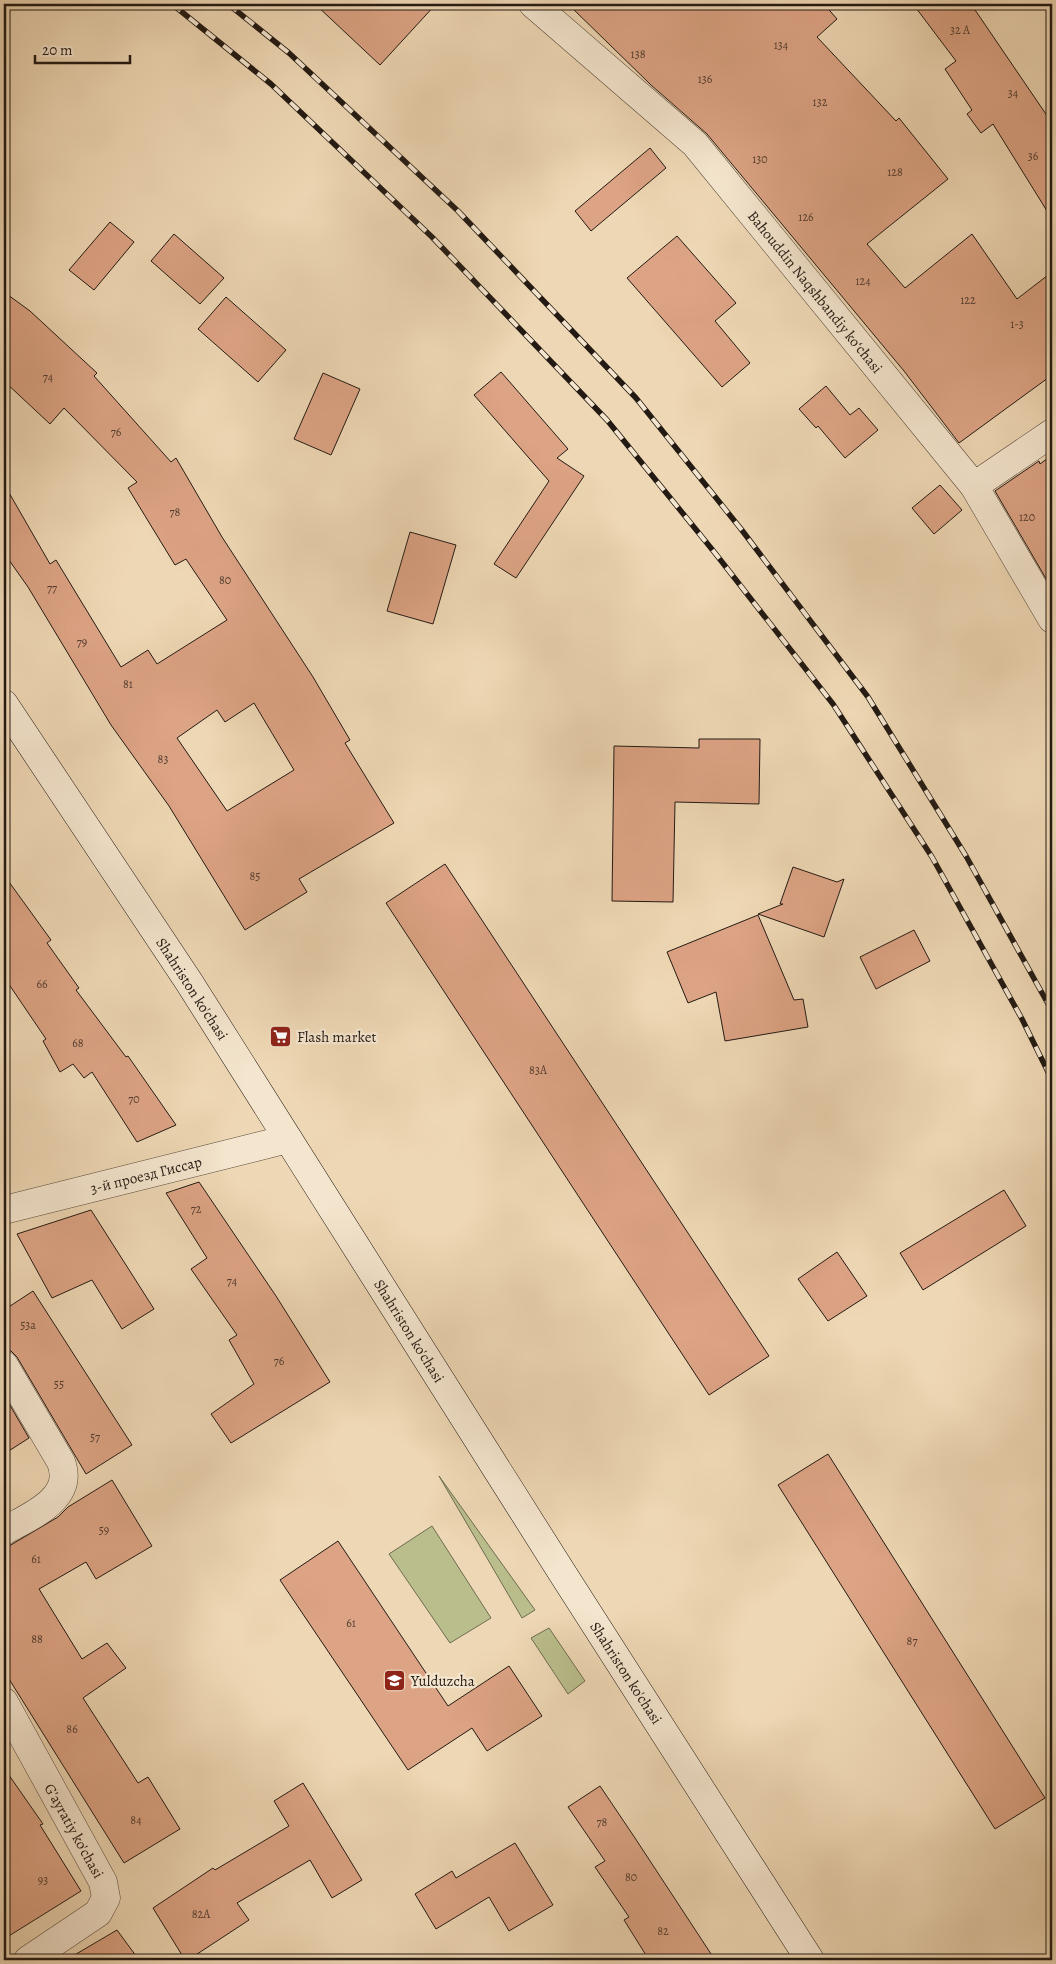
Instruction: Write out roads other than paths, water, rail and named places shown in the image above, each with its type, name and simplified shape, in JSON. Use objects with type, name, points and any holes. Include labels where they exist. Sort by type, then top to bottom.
[{"type":"street","name":"Bahouddin Naqshbandiy koʻchasi","points":[[533,4],[695,144],[974,486],[1052,619]]},
{"type":"street","points":[[974,486],[1052,433]]},
{"type":"street","name":"Shahriston ko'chasi","points":[[4,704],[189,982],[810,1960]]},
{"type":"street","name":"3-й проезд Гиссар","points":[[4,1210],[288,1139]]},
{"type":"street","points":[[4,1365],[65,1472],[64,1483],[58,1495],[45,1507],[4,1531]]},
{"type":"street","name":"G'ayratiy ko'chasi","points":[[4,1702],[103,1882],[106,1898],[98,1913],[28,1960]]},
{"type":"railway","points":[[172,4],[271,84],[432,237],[607,420],[715,553],[833,704],[932,857],[1022,1019],[1052,1080]]},
{"type":"railway","points":[[228,4],[289,53],[458,211],[636,398],[741,529],[868,697],[966,856],[1052,1011]]},
{"type":"place","name":"Flash market","points":[[281,1037]]},
{"type":"place","name":"Yulduzcha","points":[[395,1681]]}]
